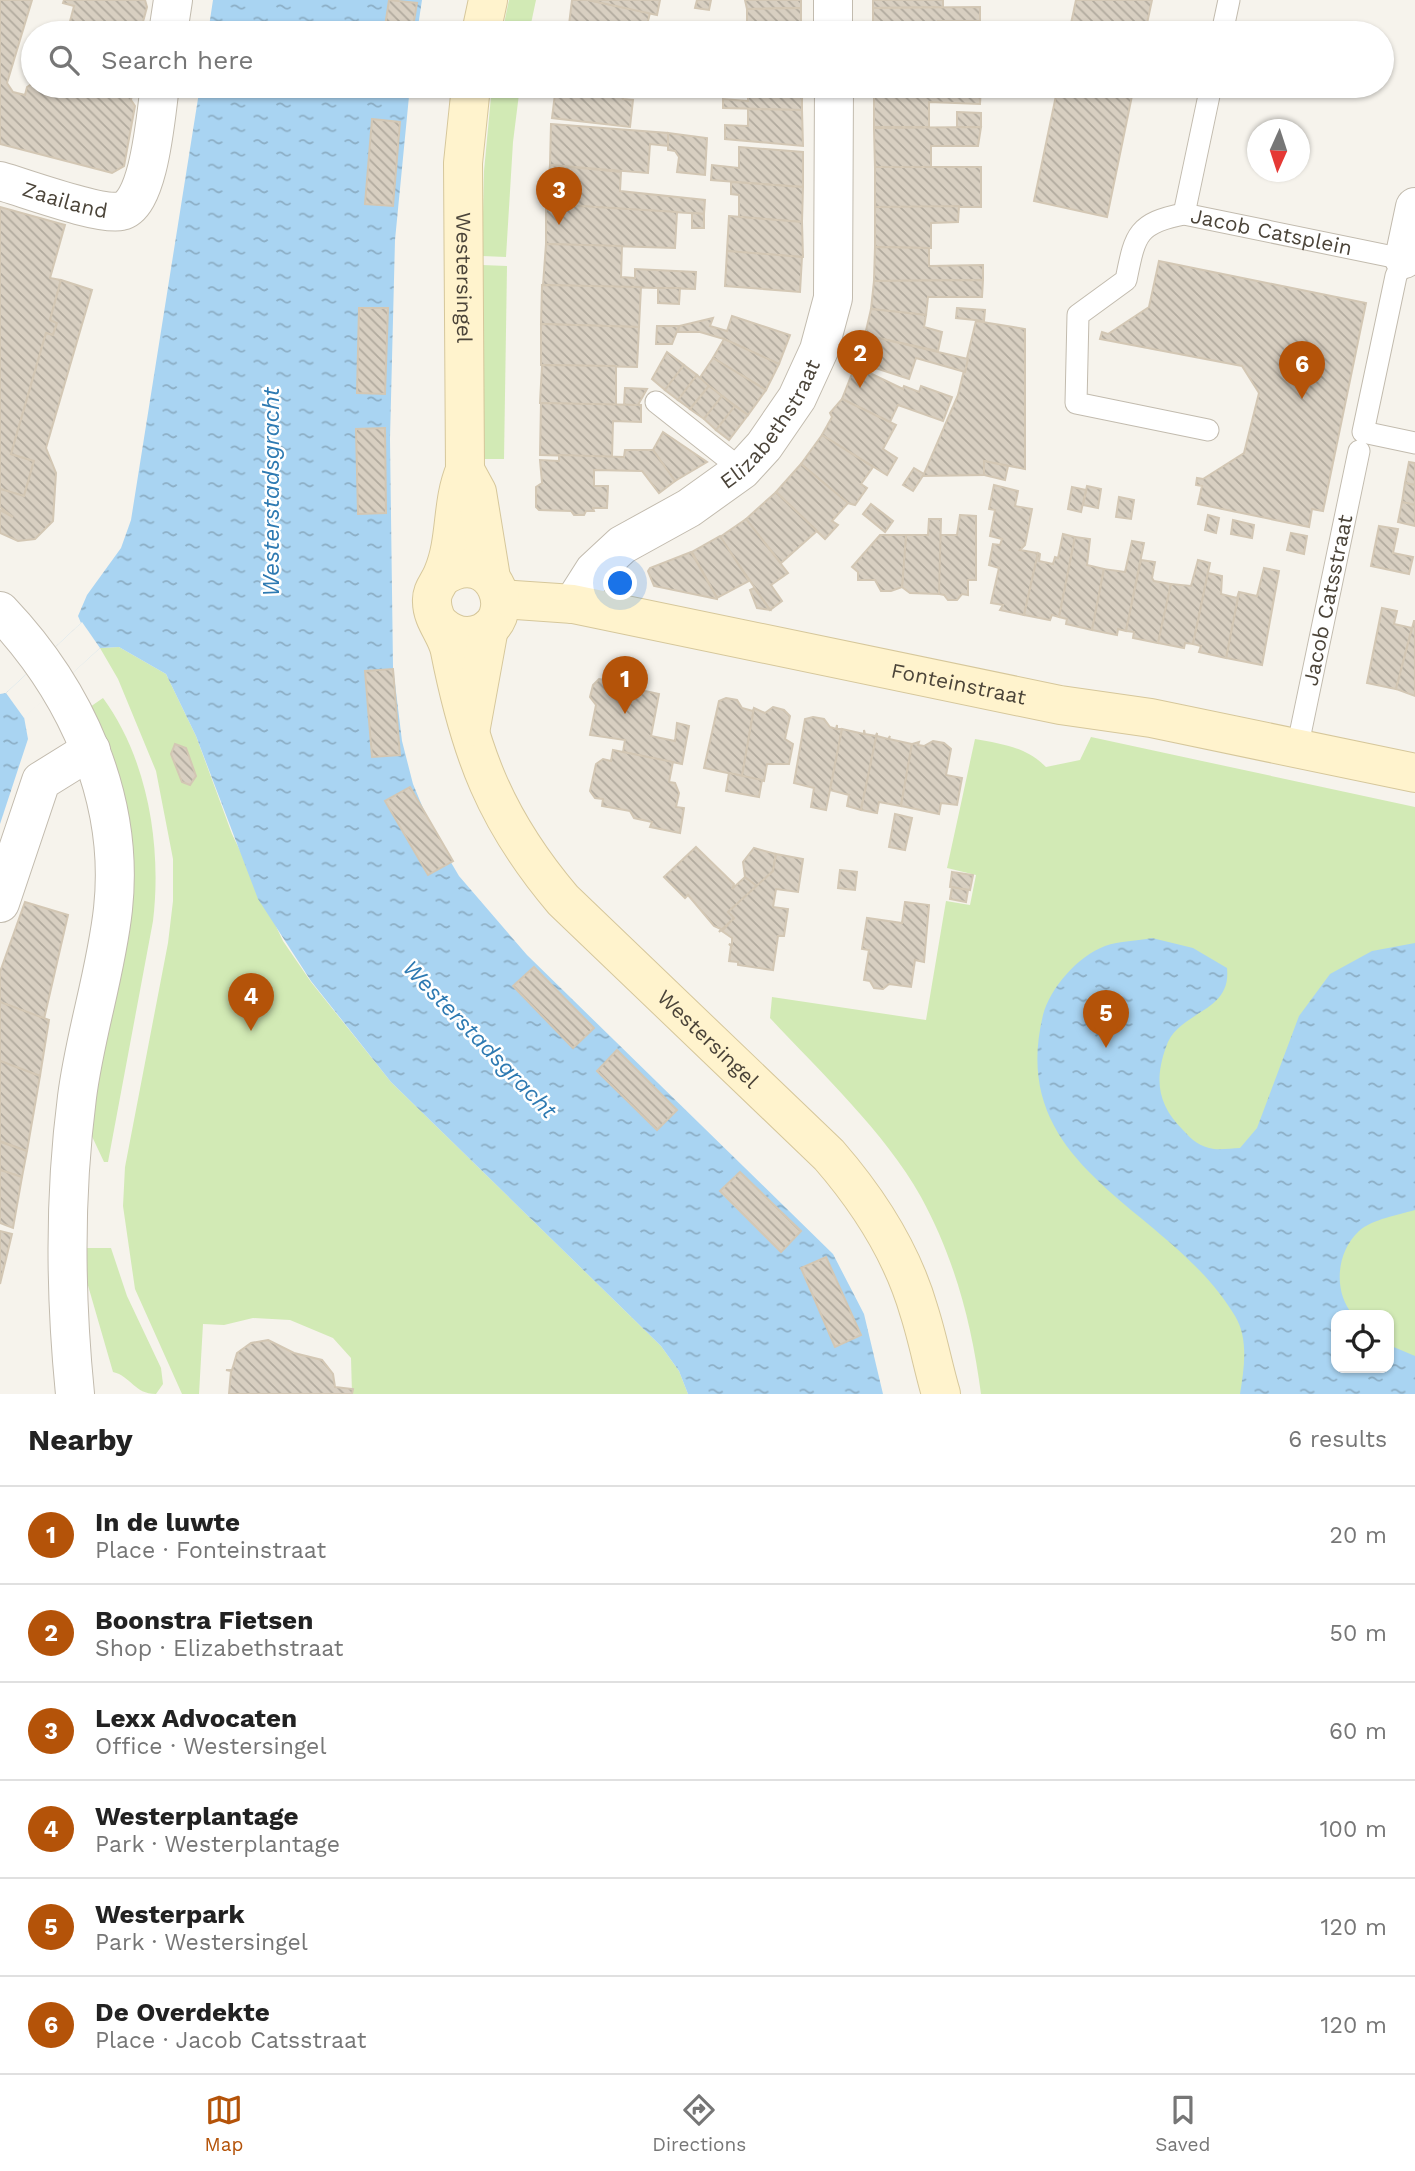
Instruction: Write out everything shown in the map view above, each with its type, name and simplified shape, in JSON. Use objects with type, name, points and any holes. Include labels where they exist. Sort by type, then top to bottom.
[{"type":"main road","points":[[484,21],[488,0]]},
{"type":"main road","name":"Westersingel","points":[[470,98],[463,163],[461,232],[466,470],[456,493],[450,553],[432,596],[435,617],[450,649],[455,687],[489,789],[533,864],[555,891],[829,1155],[854,1184],[880,1223],[910,1284],[941,1394]]},
{"type":"main road","name":"Westersingel","points":[[466,470],[477,492],[494,602],[470,733]]},
{"type":"main road","points":[[440,625],[459,636],[481,634],[494,602],[473,568],[451,571],[442,576]]},
{"type":"main road","name":"Fonteinstraat","points":[[494,602],[581,592],[1060,705],[1151,718],[1415,773]]},
{"type":"main road","name":"Westersingel","points":[[928,1394],[929,1355]]},
{"type":"street","points":[[170,21],[173,0]]},
{"type":"street","points":[[833,0],[834,21]]},
{"type":"street","name":"Zaailand","points":[[0,181],[92,207],[121,211],[132,205],[141,192],[158,98]]},
{"type":"street","name":"Elizabethstraat","points":[[581,592],[622,545],[689,508],[742,470],[764,446],[797,398],[828,324],[835,272],[834,98]]},
{"type":"street","name":"Jacob Catsstraat","points":[[1410,261],[1415,207]]},
{"type":"street","points":[[6,628],[63,693],[91,750],[109,816],[114,892],[106,949],[89,1019],[69,1164],[66,1279],[75,1394]]},
{"type":"street","points":[[0,903],[41,781],[91,750]]},
{"type":"lane","points":[[1225,21],[1229,0]]},
{"type":"lane","name":"Jacob Catsplein","points":[[1208,98],[1184,214],[1410,261]]},
{"type":"lane","points":[[1184,214],[1147,225],[1135,239],[1126,280],[1078,315],[1076,403],[1208,430]]},
{"type":"lane","name":"Jacob Catsstraat","points":[[1297,749],[1396,276],[1410,261]]},
{"type":"lane","points":[[656,402],[742,470]]},
{"type":"lane","points":[[1361,442],[1415,443]]},
{"type":"green space","points":[[509,0],[536,0],[532,21],[505,21]]},
{"type":"green space","points":[[491,98],[518,98],[506,257],[482,256],[484,171]]},
{"type":"green space","points":[[482,265],[507,266],[504,459],[484,459]]},
{"type":"green space","points":[[119,647],[166,674],[196,736],[232,834],[283,941],[311,982],[391,1082],[661,1346],[679,1371],[688,1394],[352,1394],[351,1358],[333,1338],[290,1320],[253,1318],[224,1325],[203,1324],[199,1394],[182,1394],[135,1289],[123,1206],[125,1167],[168,943],[173,901],[173,859],[156,771],[118,679],[100,648]]},
{"type":"green space","points":[[103,698],[131,748],[141,776],[153,834],[155,864],[153,921],[108,1162],[104,1162],[89,1130],[120,780],[112,755],[90,707]]},
{"type":"green space","points":[[1091,737],[1415,807],[1415,1394],[981,1394],[973,1343],[953,1268],[921,1197],[871,1126],[770,1018],[772,997],[926,1020],[946,901],[970,905],[976,875],[947,868],[975,739],[1022,751],[1046,767],[1080,760]]},
{"type":"green space","points":[[82,1248],[111,1248],[127,1296],[161,1368],[163,1384],[156,1394],[137,1388],[113,1372],[87,1282]]},
{"type":"water","points":[[213,0],[422,0],[419,21],[210,21]]},
{"type":"water","name":"Westerstadsgracht","points":[[198,98],[409,98],[395,240],[390,439],[393,667],[402,741],[413,784],[433,832],[459,876],[527,955],[833,1254],[864,1314],[883,1394],[688,1394],[679,1371],[661,1346],[391,1082],[311,981],[258,899],[196,736],[166,674],[119,647],[100,648],[24,717],[28,739],[0,824],[0,694],[6,693],[81,623],[78,616],[87,595],[121,548],[131,520]]},
{"type":"water","points":[[1152,938],[1193,948],[1227,968],[1226,983],[1221,995],[1172,1035],[1160,1071],[1163,1102],[1175,1121],[1197,1142],[1217,1149],[1240,1148],[1257,1128],[1299,1016],[1330,974],[1372,951],[1415,943],[1415,1210],[1371,1223],[1351,1240],[1340,1272],[1342,1295],[1350,1310],[1331,1310],[1331,1373],[1394,1373],[1394,1347],[1415,1356],[1415,1394],[1240,1394],[1244,1344],[1235,1316],[1207,1278],[1100,1183],[1070,1150],[1048,1113],[1038,1068],[1043,1015],[1052,994],[1066,974],[1085,957],[1110,944]]},
{"type":"pier","points":[[82,622],[100,648],[24,718],[6,693]]},
{"type":"building","points":[[0,0],[32,0],[26,21],[21,21],[21,37],[7,83],[13,92],[21,94],[21,98],[131,98],[135,106],[124,166],[112,173],[0,144]]},
{"type":"building","points":[[64,0],[145,0],[147,7],[143,21],[70,21],[74,6],[63,3]]},
{"type":"building","points":[[389,0],[417,3],[414,21],[386,21]]},
{"type":"building","points":[[572,0],[588,0],[650,13],[648,21],[569,21]]},
{"type":"building","points":[[588,0],[660,0],[657,15]]},
{"type":"building","points":[[697,0],[711,0],[709,10],[695,8]]},
{"type":"building","points":[[745,0],[801,0],[801,8],[747,9]]},
{"type":"building","points":[[873,0],[943,0],[943,7],[873,8]]},
{"type":"building","points":[[1076,0],[1152,0],[1148,21],[1072,21]]},
{"type":"building","points":[[980,7],[980,21],[873,21],[873,8]]},
{"type":"building","points":[[801,8],[801,21],[747,21],[747,9]]},
{"type":"building","points":[[554,98],[633,100],[630,127],[552,118]]},
{"type":"building","points":[[748,98],[802,98],[802,110],[723,108],[723,99],[748,101]]},
{"type":"building","points":[[874,98],[980,98],[980,104],[929,102],[929,127],[874,127]]},
{"type":"building","points":[[1055,98],[1132,98],[1107,217],[1034,201]]},
{"type":"building","points":[[748,109],[802,110],[803,146],[725,139],[725,125],[748,126]]},
{"type":"building","points":[[957,112],[981,113],[981,127],[957,127]]},
{"type":"building","points":[[372,119],[400,122],[393,206],[365,204]]},
{"type":"building","points":[[551,124],[668,133],[668,146],[650,144],[648,173],[550,165]]},
{"type":"building","points":[[981,127],[978,146],[931,146],[931,167],[875,168],[874,128]]},
{"type":"building","points":[[668,133],[707,138],[705,175],[677,172],[679,157],[675,151],[668,150]]},
{"type":"building","points":[[739,147],[803,152],[803,187],[711,180],[712,165],[739,168]]},
{"type":"building","points":[[550,165],[621,172],[620,191],[705,200],[704,214],[546,204]]},
{"type":"building","points":[[875,167],[981,167],[981,207],[875,207]]},
{"type":"building","points":[[731,182],[803,187],[802,222],[739,217],[739,195],[731,194]]},
{"type":"building","points":[[546,204],[677,212],[675,248],[546,244]]},
{"type":"building","points":[[959,206],[958,222],[931,223],[931,248],[875,247],[875,207]]},
{"type":"building","points":[[0,207],[65,225],[50,278],[61,280],[50,320],[57,323],[53,335],[46,333],[11,454],[34,461],[24,496],[0,489]]},
{"type":"building","points":[[692,213],[704,214],[704,228],[692,228]]},
{"type":"building","points":[[729,216],[802,222],[803,257],[727,251]]},
{"type":"building","points":[[546,244],[622,246],[621,277],[635,278],[635,269],[696,272],[695,289],[543,285]]},
{"type":"building","points":[[875,247],[929,248],[929,266],[983,265],[983,280],[874,281]]},
{"type":"building","points":[[727,251],[802,257],[800,292],[725,286]]},
{"type":"building","points":[[1159,261],[1366,303],[1323,511],[1312,509],[1309,527],[1198,504],[1202,486],[1196,485],[1197,478],[1203,479],[1244,453],[1259,393],[1242,366],[1100,339],[1102,332],[1108,334],[1149,307]]},
{"type":"building","points":[[61,280],[92,290],[46,448],[56,473],[53,521],[35,539],[18,541],[0,533],[0,510],[13,517],[0,507],[0,489],[24,496],[34,461],[11,454],[46,333],[53,335],[57,323],[50,320]]},
{"type":"building","points":[[983,280],[982,297],[928,297],[926,315],[871,309],[874,281]]},
{"type":"building","points":[[542,285],[641,287],[639,327],[541,324]]},
{"type":"building","points":[[658,288],[680,288],[679,304],[658,303]]},
{"type":"building","points":[[359,308],[388,308],[385,394],[357,393]]},
{"type":"building","points":[[957,308],[985,310],[984,321],[956,318]]},
{"type":"building","points":[[871,309],[926,315],[924,327],[942,332],[938,351],[865,335]]},
{"type":"building","points":[[732,316],[790,335],[779,364],[724,339],[700,332],[678,332],[679,326],[713,318],[710,326],[727,331]]},
{"type":"building","points":[[976,321],[1025,329],[1025,469],[984,461],[984,475],[923,476],[958,395]]},
{"type":"building","points":[[541,324],[639,327],[637,367],[541,365]]},
{"type":"building","points":[[657,326],[679,326],[672,344],[656,344]]},
{"type":"building","points":[[865,335],[968,359],[965,372],[916,358],[909,379],[857,362]]},
{"type":"building","points":[[724,339],[779,364],[766,390],[713,358]]},
{"type":"building","points":[[667,352],[684,365],[665,390],[652,379]]},
{"type":"building","points":[[713,358],[766,390],[748,415],[699,379]]},
{"type":"building","points":[[542,365],[616,366],[616,405],[540,403]]},
{"type":"building","points":[[684,365],[697,375],[678,400],[665,390]]},
{"type":"building","points":[[855,366],[903,389],[904,386],[919,392],[921,386],[952,397],[943,421],[898,405],[890,422],[842,399]]},
{"type":"building","points":[[697,375],[709,386],[690,409],[678,400]]},
{"type":"building","points":[[709,386],[722,396],[704,419],[690,409]]},
{"type":"building","points":[[625,388],[647,389],[638,405],[624,405]]},
{"type":"building","points":[[722,396],[735,406],[716,430],[704,419]]},
{"type":"building","points":[[842,399],[896,425],[883,449],[897,458],[887,475],[822,435],[832,417],[830,413]]},
{"type":"building","points":[[541,403],[641,405],[641,422],[613,421],[612,457],[540,455]]},
{"type":"building","points":[[735,406],[748,415],[729,440],[716,430]]},
{"type":"building","points":[[385,428],[386,513],[358,514],[356,429]]},
{"type":"building","points":[[663,432],[707,462],[675,481],[653,450]]},
{"type":"building","points":[[822,435],[873,467],[861,484],[867,488],[855,505],[848,503],[801,464]]},
{"type":"building","points":[[625,450],[653,450],[675,481],[659,493],[642,471],[594,470],[594,486],[608,486],[607,508],[593,508],[594,511],[586,511],[584,515],[574,515],[571,511],[539,510],[536,507],[536,487],[542,483],[540,460],[559,461],[559,455],[624,457]]},
{"type":"building","points":[[984,461],[1008,466],[1005,480],[984,475]]},
{"type":"building","points":[[1409,462],[1415,463],[1415,485],[1405,483]]},
{"type":"building","points":[[801,464],[848,503],[832,521],[838,525],[825,539],[776,492]]},
{"type":"building","points":[[914,468],[924,474],[913,491],[903,485]]},
{"type":"building","points":[[1405,483],[1415,485],[1415,505],[1402,502]]},
{"type":"building","points":[[994,485],[1018,491],[1015,506],[1032,509],[1025,545],[1020,550],[1038,553],[1024,615],[1000,610],[1003,605],[991,603],[999,568],[989,565],[993,544],[1000,545],[1002,539],[990,536],[995,510],[989,509]]},
{"type":"building","points":[[1087,486],[1101,489],[1098,508],[1083,505]]},
{"type":"building","points":[[1072,487],[1086,490],[1081,512],[1068,509]]},
{"type":"building","points":[[776,492],[817,531],[781,563],[746,519]]},
{"type":"building","points":[[1119,497],[1134,500],[1131,519],[1116,517]]},
{"type":"building","points":[[1402,502],[1415,505],[1415,526],[1398,522]]},
{"type":"building","points":[[871,504],[893,521],[885,532],[863,514]]},
{"type":"building","points":[[960,515],[976,516],[976,580],[968,580],[968,595],[962,594],[957,600],[948,600],[939,594],[939,535],[957,535]]},
{"type":"building","points":[[1208,515],[1219,518],[1216,533],[1205,530]]},
{"type":"building","points":[[746,519],[788,573],[771,585],[782,601],[770,610],[720,537]]},
{"type":"building","points":[[929,519],[941,519],[939,594],[910,593],[902,587],[906,535],[928,535]]},
{"type":"building","points":[[1233,520],[1254,525],[1252,538],[1231,534]]},
{"type":"building","points":[[1379,526],[1398,529],[1393,553],[1413,557],[1409,574],[1371,566]]},
{"type":"building","points":[[1291,533],[1307,536],[1304,554],[1287,550]]},
{"type":"building","points":[[1063,534],[1075,537],[1059,617],[1052,615],[1050,620],[1024,615],[1038,553],[1039,561],[1053,564],[1055,557],[1058,558]]},
{"type":"building","points":[[880,535],[906,535],[902,587],[891,591],[881,591],[875,580],[858,580],[858,572],[852,567]]},
{"type":"building","points":[[720,536],[749,581],[717,598],[692,552]]},
{"type":"building","points":[[1075,537],[1090,539],[1087,565],[1104,569],[1092,630],[1066,624],[1067,619],[1059,617]]},
{"type":"building","points":[[1132,541],[1144,543],[1126,631],[1118,629],[1117,635],[1092,630],[1104,569],[1125,572]]},
{"type":"building","points":[[691,552],[717,599],[654,586],[648,571],[650,568]]},
{"type":"building","points":[[1141,560],[1155,562],[1152,578],[1154,581],[1171,584],[1158,643],[1133,638],[1134,632],[1126,631]]},
{"type":"building","points":[[1198,560],[1210,563],[1193,644],[1185,643],[1184,648],[1158,643],[1171,584],[1191,586]]},
{"type":"building","points":[[1264,568],[1279,571],[1262,665],[1226,658],[1239,592],[1257,596]]},
{"type":"building","points":[[1208,573],[1222,576],[1221,594],[1237,598],[1239,592],[1226,658],[1199,652],[1201,646],[1193,644]]},
{"type":"building","points":[[754,588],[770,610],[757,608],[750,590]]},
{"type":"building","points":[[1382,608],[1397,611],[1394,624],[1412,628],[1396,689],[1367,683]]},
{"type":"building","points":[[1415,621],[1415,696],[1396,689]]},
{"type":"building","points":[[393,669],[400,755],[372,757],[365,671]]},
{"type":"building","points":[[599,679],[626,684],[625,691],[636,693],[636,689],[659,694],[651,736],[675,741],[677,723],[689,726],[682,764],[623,752],[625,740],[590,735],[596,705],[590,697],[593,685]]},
{"type":"building","points":[[726,698],[737,700],[742,708],[753,711],[754,708],[742,776],[704,768],[719,701]]},
{"type":"building","points":[[773,707],[784,710],[790,716],[785,739],[793,744],[789,764],[767,764],[764,781],[742,776],[754,708],[765,713]]},
{"type":"building","points":[[805,719],[824,719],[830,727],[836,729],[837,725],[837,729],[842,729],[826,810],[811,807],[814,788],[794,783]]},
{"type":"building","points":[[842,729],[864,734],[864,730],[865,734],[876,736],[877,733],[861,810],[847,806],[849,795],[830,790]]},
{"type":"building","points":[[877,733],[877,736],[888,739],[890,736],[889,739],[912,744],[901,806],[879,802],[877,813],[861,810]]},
{"type":"building","points":[[933,741],[944,743],[951,749],[946,775],[962,778],[957,805],[941,803],[939,814],[901,806],[912,744],[919,742],[918,745],[924,746]]},
{"type":"building","points":[[175,744],[186,748],[196,776],[190,785],[182,782],[171,754]]},
{"type":"building","points":[[613,750],[673,762],[669,782],[675,783],[679,793],[676,807],[684,808],[680,833],[650,827],[652,822],[634,818],[630,811],[602,806],[603,799],[595,798],[590,791],[596,764],[603,759],[611,761]]},
{"type":"building","points":[[729,773],[762,780],[759,797],[726,791]]},
{"type":"building","points":[[410,787],[453,861],[428,875],[385,801]]},
{"type":"building","points":[[895,814],[912,818],[905,850],[889,847]]},
{"type":"building","points":[[696,847],[734,884],[732,889],[745,877],[757,886],[728,912],[734,918],[719,932],[721,929],[714,926],[688,895],[685,898],[664,877]]},
{"type":"building","points":[[754,848],[776,854],[773,871],[757,886],[745,877],[743,862]]},
{"type":"building","points":[[776,854],[803,859],[798,892],[776,889],[773,907],[788,909],[784,936],[778,936],[773,970],[738,965],[738,962],[729,961],[729,944],[732,945],[732,938],[722,931],[734,918],[728,912],[773,871]]},
{"type":"building","points":[[840,870],[857,872],[855,890],[838,888]]},
{"type":"building","points":[[952,872],[973,875],[970,890],[950,887]]},
{"type":"building","points":[[952,887],[968,890],[966,902],[950,899]]},
{"type":"building","points":[[25,902],[68,915],[44,1019],[0,1002],[0,972]]},
{"type":"building","points":[[905,902],[929,905],[924,962],[915,960],[911,987],[889,984],[883,989],[874,988],[870,981],[864,980],[869,950],[862,949],[867,918],[902,923]]},
{"type":"building","points":[[534,967],[594,1028],[573,1048],[513,986]]},
{"type":"building","points":[[0,1002],[49,1020],[40,1076],[0,1061]]},
{"type":"building","points":[[617,1050],[677,1110],[657,1130],[597,1071]]},
{"type":"building","points":[[0,1061],[40,1076],[27,1151],[0,1141]]},
{"type":"building","points":[[0,1142],[27,1151],[22,1177],[0,1170]]},
{"type":"building","points":[[0,1170],[22,1177],[13,1228],[0,1223]]},
{"type":"building","points":[[740,1172],[801,1231],[781,1252],[720,1191]]},
{"type":"building","points":[[0,1231],[12,1234],[0,1284]]},
{"type":"building","points":[[826,1257],[861,1335],[835,1347],[801,1268]]},
{"type":"building","points":[[268,1340],[294,1353],[322,1360],[333,1374],[335,1387],[353,1389],[352,1394],[229,1394],[231,1371],[226,1370],[232,1370],[237,1353],[251,1343]]},
{"type":"place","name":"Lexx Advocaten","points":[[559,225]]},
{"type":"place","name":"Boonstra Fietsen","points":[[860,388]]},
{"type":"place","name":"De Overdekte","points":[[1302,399]]},
{"type":"place","name":"In de luwte","points":[[625,714]]},
{"type":"place","name":"Westerplantage","points":[[251,1031]]},
{"type":"place","name":"Westerpark","points":[[1106,1048]]}]
